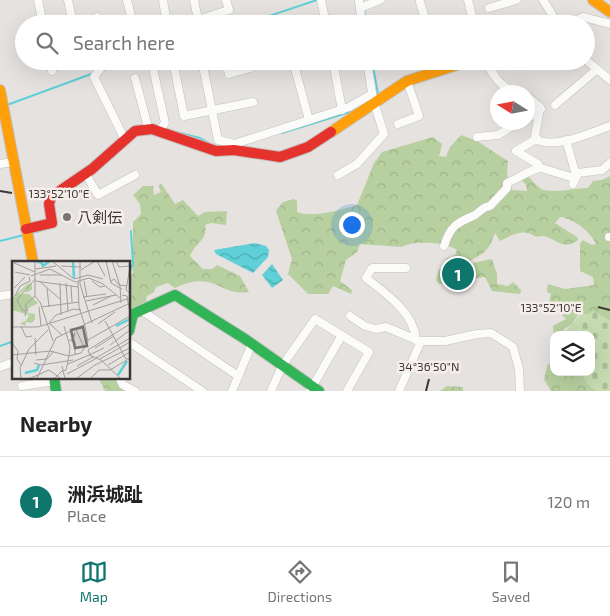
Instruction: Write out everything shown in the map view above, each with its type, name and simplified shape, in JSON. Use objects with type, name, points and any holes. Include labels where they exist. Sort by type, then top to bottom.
[{"type":"street","points":[[38,0],[41,15]]},
{"type":"street","points":[[68,0],[71,15]]},
{"type":"street","points":[[127,0],[131,15]]},
{"type":"street","points":[[163,0],[166,15]]},
{"type":"street","points":[[194,0],[197,15]]},
{"type":"street","points":[[216,15],[229,10],[226,0]]},
{"type":"street","points":[[361,5],[380,0]]},
{"type":"street","points":[[468,0],[472,15]]},
{"type":"street","points":[[489,8],[516,0]]},
{"type":"street","points":[[543,0],[552,15]]},
{"type":"street","points":[[593,0],[610,12]]},
{"type":"street","points":[[321,1],[324,15]]},
{"type":"street","points":[[420,2],[424,15]]},
{"type":"street","points":[[595,20],[610,24]]},
{"type":"street","points":[[100,70],[95,76],[124,137]]},
{"type":"street","points":[[174,70],[184,116],[212,112],[253,102]]},
{"type":"street","points":[[204,70],[218,140],[230,144],[342,110],[407,81],[441,70]]},
{"type":"street","points":[[228,70],[229,74],[243,70]]},
{"type":"street","points":[[295,70],[309,120]]},
{"type":"street","points":[[335,70],[342,110]]},
{"type":"street","points":[[338,175],[357,164],[384,134],[372,98],[368,70]]},
{"type":"street","points":[[490,70],[503,85]]},
{"type":"street","points":[[555,105],[596,70],[610,80]]},
{"type":"street","points":[[27,233],[52,223],[49,204],[51,197],[86,173],[124,137],[135,131],[165,123],[154,73]]},
{"type":"street","points":[[135,78],[154,127],[216,150],[234,150],[280,157],[308,146],[372,98]]},
{"type":"street","points":[[398,124],[419,116],[407,81]]},
{"type":"street","points":[[0,90],[33,261]]},
{"type":"street","points":[[535,101],[541,109],[536,124],[536,139]]},
{"type":"street","points":[[535,113],[541,109]]},
{"type":"street","points":[[538,167],[538,164],[516,151],[536,139],[550,143],[610,126]]},
{"type":"street","points":[[477,137],[498,134],[505,130]]},
{"type":"street","points":[[566,140],[574,179]]},
{"type":"street","points":[[0,164],[14,162]]},
{"type":"street","points":[[444,246],[447,236],[458,222],[475,215],[482,207],[490,206],[507,188],[507,183],[518,179],[524,172],[538,167],[574,179],[602,170],[610,163]]},
{"type":"street","points":[[86,173],[98,196],[135,175]]},
{"type":"street","points":[[399,391],[418,340],[415,330],[397,304],[366,278],[372,268],[406,268]]},
{"type":"street","points":[[130,327],[133,314],[175,295],[245,339],[251,346],[314,389],[342,335]]},
{"type":"street","points":[[141,310],[238,376]]},
{"type":"street","points":[[350,316],[365,326],[376,329],[386,327],[418,340],[445,341],[491,333],[513,347],[519,369],[520,391]]},
{"type":"street","points":[[271,391],[282,366],[315,319],[369,352],[347,391]]},
{"type":"street","points":[[130,343],[202,391]]},
{"type":"street","points":[[232,391],[251,346]]},
{"type":"street","points":[[0,367],[12,363]]},
{"type":"street","points":[[119,378],[123,385],[135,391]]},
{"type":"street","points":[[22,389],[55,383]]},
{"type":"green space","points":[[461,135],[477,141],[508,161],[507,174],[512,190],[527,191],[526,185],[520,178],[528,176],[542,189],[555,191],[588,188],[593,181],[602,180],[610,176],[610,330],[595,315],[579,314],[564,331],[554,331],[553,326],[566,319],[549,302],[551,294],[547,292],[548,284],[565,289],[594,285],[593,277],[580,271],[580,243],[583,240],[592,245],[596,244],[581,226],[571,220],[560,217],[555,223],[577,237],[578,240],[568,245],[547,237],[521,233],[500,241],[495,233],[486,250],[471,260],[472,263],[492,259],[497,274],[497,284],[508,286],[513,282],[521,290],[520,294],[492,291],[485,277],[439,284],[436,280],[439,270],[449,266],[446,259],[455,255],[457,250],[446,245],[429,243],[413,243],[402,247],[360,244],[357,252],[346,260],[340,281],[352,290],[351,294],[333,286],[328,294],[308,294],[288,274],[292,259],[276,211],[283,202],[294,199],[297,201],[297,212],[303,214],[319,214],[357,205],[374,163],[382,152],[433,137],[442,144],[439,156],[446,157],[450,147]]},
{"type":"green space","points":[[161,183],[175,204],[183,200],[198,216],[205,212],[227,211],[226,225],[211,223],[205,225],[205,234],[190,256],[203,269],[212,269],[217,265],[240,276],[249,292],[231,291],[209,282],[200,281],[175,288],[168,283],[156,287],[154,292],[147,296],[145,306],[130,319],[130,277],[133,273],[133,222],[141,214],[140,204],[133,195],[143,186],[153,186],[154,195],[161,192],[159,186]]},
{"type":"green space","points":[[593,311],[610,320],[610,391],[596,391],[586,383],[583,376],[595,376],[595,331],[566,331],[581,314],[588,315]]},
{"type":"green space","points":[[548,364],[550,364],[550,376],[594,376],[603,391],[551,391],[544,379]]},
{"type":"green space","points":[[98,378],[117,378],[128,391],[105,391]]},
{"type":"green space","points":[[447,386],[463,387],[463,391],[440,391]]},
{"type":"water","points":[[255,243],[266,246],[269,250],[268,257],[253,273],[216,254],[214,250]]},
{"type":"water","points":[[272,264],[283,280],[272,288],[262,275]]},
{"type":"waterway","points":[[272,15],[317,0]]},
{"type":"waterway","points":[[364,10],[365,15]]},
{"type":"waterway","points":[[374,70],[378,94]]},
{"type":"waterway","points":[[7,105],[94,73]]},
{"type":"waterway","points":[[282,133],[350,112],[370,99]]},
{"type":"waterway","points":[[176,132],[200,138],[212,145]]},
{"type":"waterway","points":[[32,233],[46,229]]},
{"type":"waterway","points":[[130,271],[133,264],[131,231]]},
{"type":"waterway","points":[[0,241],[24,235]]},
{"type":"waterway","points":[[0,346],[12,342]]},
{"type":"traffic: fast","points":[[130,327],[133,314],[175,295],[245,339],[319,391]]},
{"type":"traffic: fast","points":[[54,378],[56,391]]},
{"type":"traffic: slow","points":[[593,0],[610,12]]},
{"type":"traffic: slow","points":[[331,132],[407,81],[441,70]]},
{"type":"traffic: slow","points":[[0,90],[33,261]]},
{"type":"traffic: jam","points":[[26,229],[52,223],[49,204],[51,197],[92,169],[135,131],[152,129],[216,151],[234,150],[280,157],[308,147],[331,132]]},
{"type":"place","name":"八剣伝","points":[[67,217]]},
{"type":"place","name":"洲浜城趾","points":[[458,274]]}]
